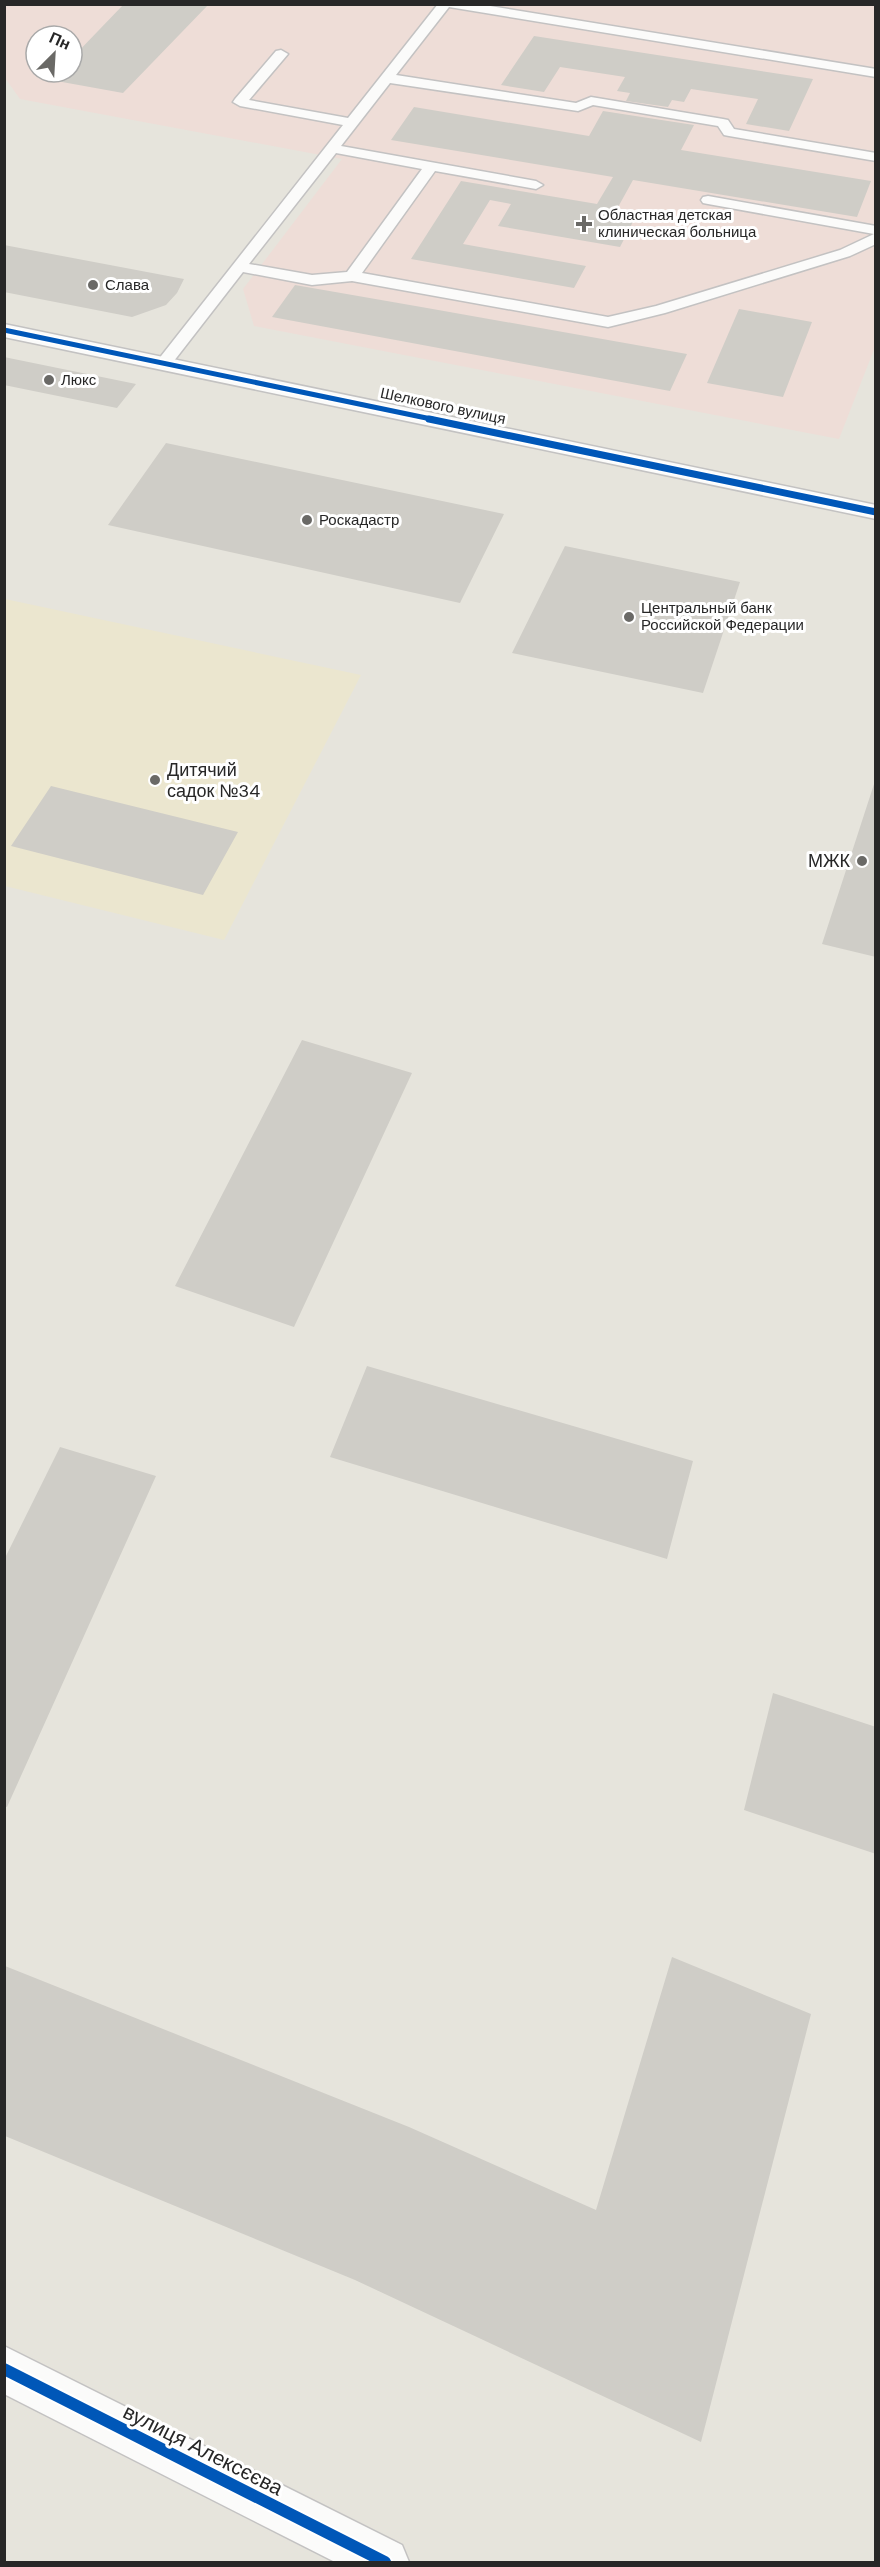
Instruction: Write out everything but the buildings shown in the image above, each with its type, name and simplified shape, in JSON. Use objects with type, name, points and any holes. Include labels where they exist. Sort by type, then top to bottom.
[{"type":"street","name":"Шелкового вулиця","points":[[4,330],[876,512]]},
{"type":"street","name":"вулиця Алексєєва","points":[[4,2369],[385,2562]]},
{"type":"lane","points":[[164,363],[445,4]]},
{"type":"lane","points":[[451,4],[876,73]]},
{"type":"lane","points":[[281,54],[240,102],[352,123]]},
{"type":"lane","points":[[387,78],[578,107],[591,101],[723,123],[729,132],[876,157]]},
{"type":"lane","points":[[332,148],[536,185]]},
{"type":"lane","points":[[352,276],[430,166]]},
{"type":"lane","points":[[708,200],[876,230]]},
{"type":"lane","points":[[239,267],[312,280],[352,276],[608,322],[660,310],[845,253],[876,238]]},
{"type":"shaded area","name":"Областная детская клиническая больница","points":[[4,5],[875,5],[875,347],[839,439],[254,326],[243,289],[342,159],[20,99],[5,78]]},
{"type":"shaded area","name":"Дитячий садок №34","points":[[5,599],[361,675],[224,940],[5,886]]},
{"type":"cycle path","points":[[4,330],[876,512]]},
{"type":"cycle path","points":[[4,2369],[385,2562]]},
{"type":"place","name":"Областная детская клиническая больница","points":[[584,224]]},
{"type":"place","name":"Слава","points":[[93,285]]},
{"type":"place","name":"Люкс","points":[[49,380]]},
{"type":"place","name":"Роскадастр","points":[[307,520]]},
{"type":"place","name":"Центральный банк Российской Федерации","points":[[629,617]]},
{"type":"place","name":"Дитячий садок №34","points":[[155,780]]},
{"type":"place","name":"МЖК","points":[[862,861]]}]
